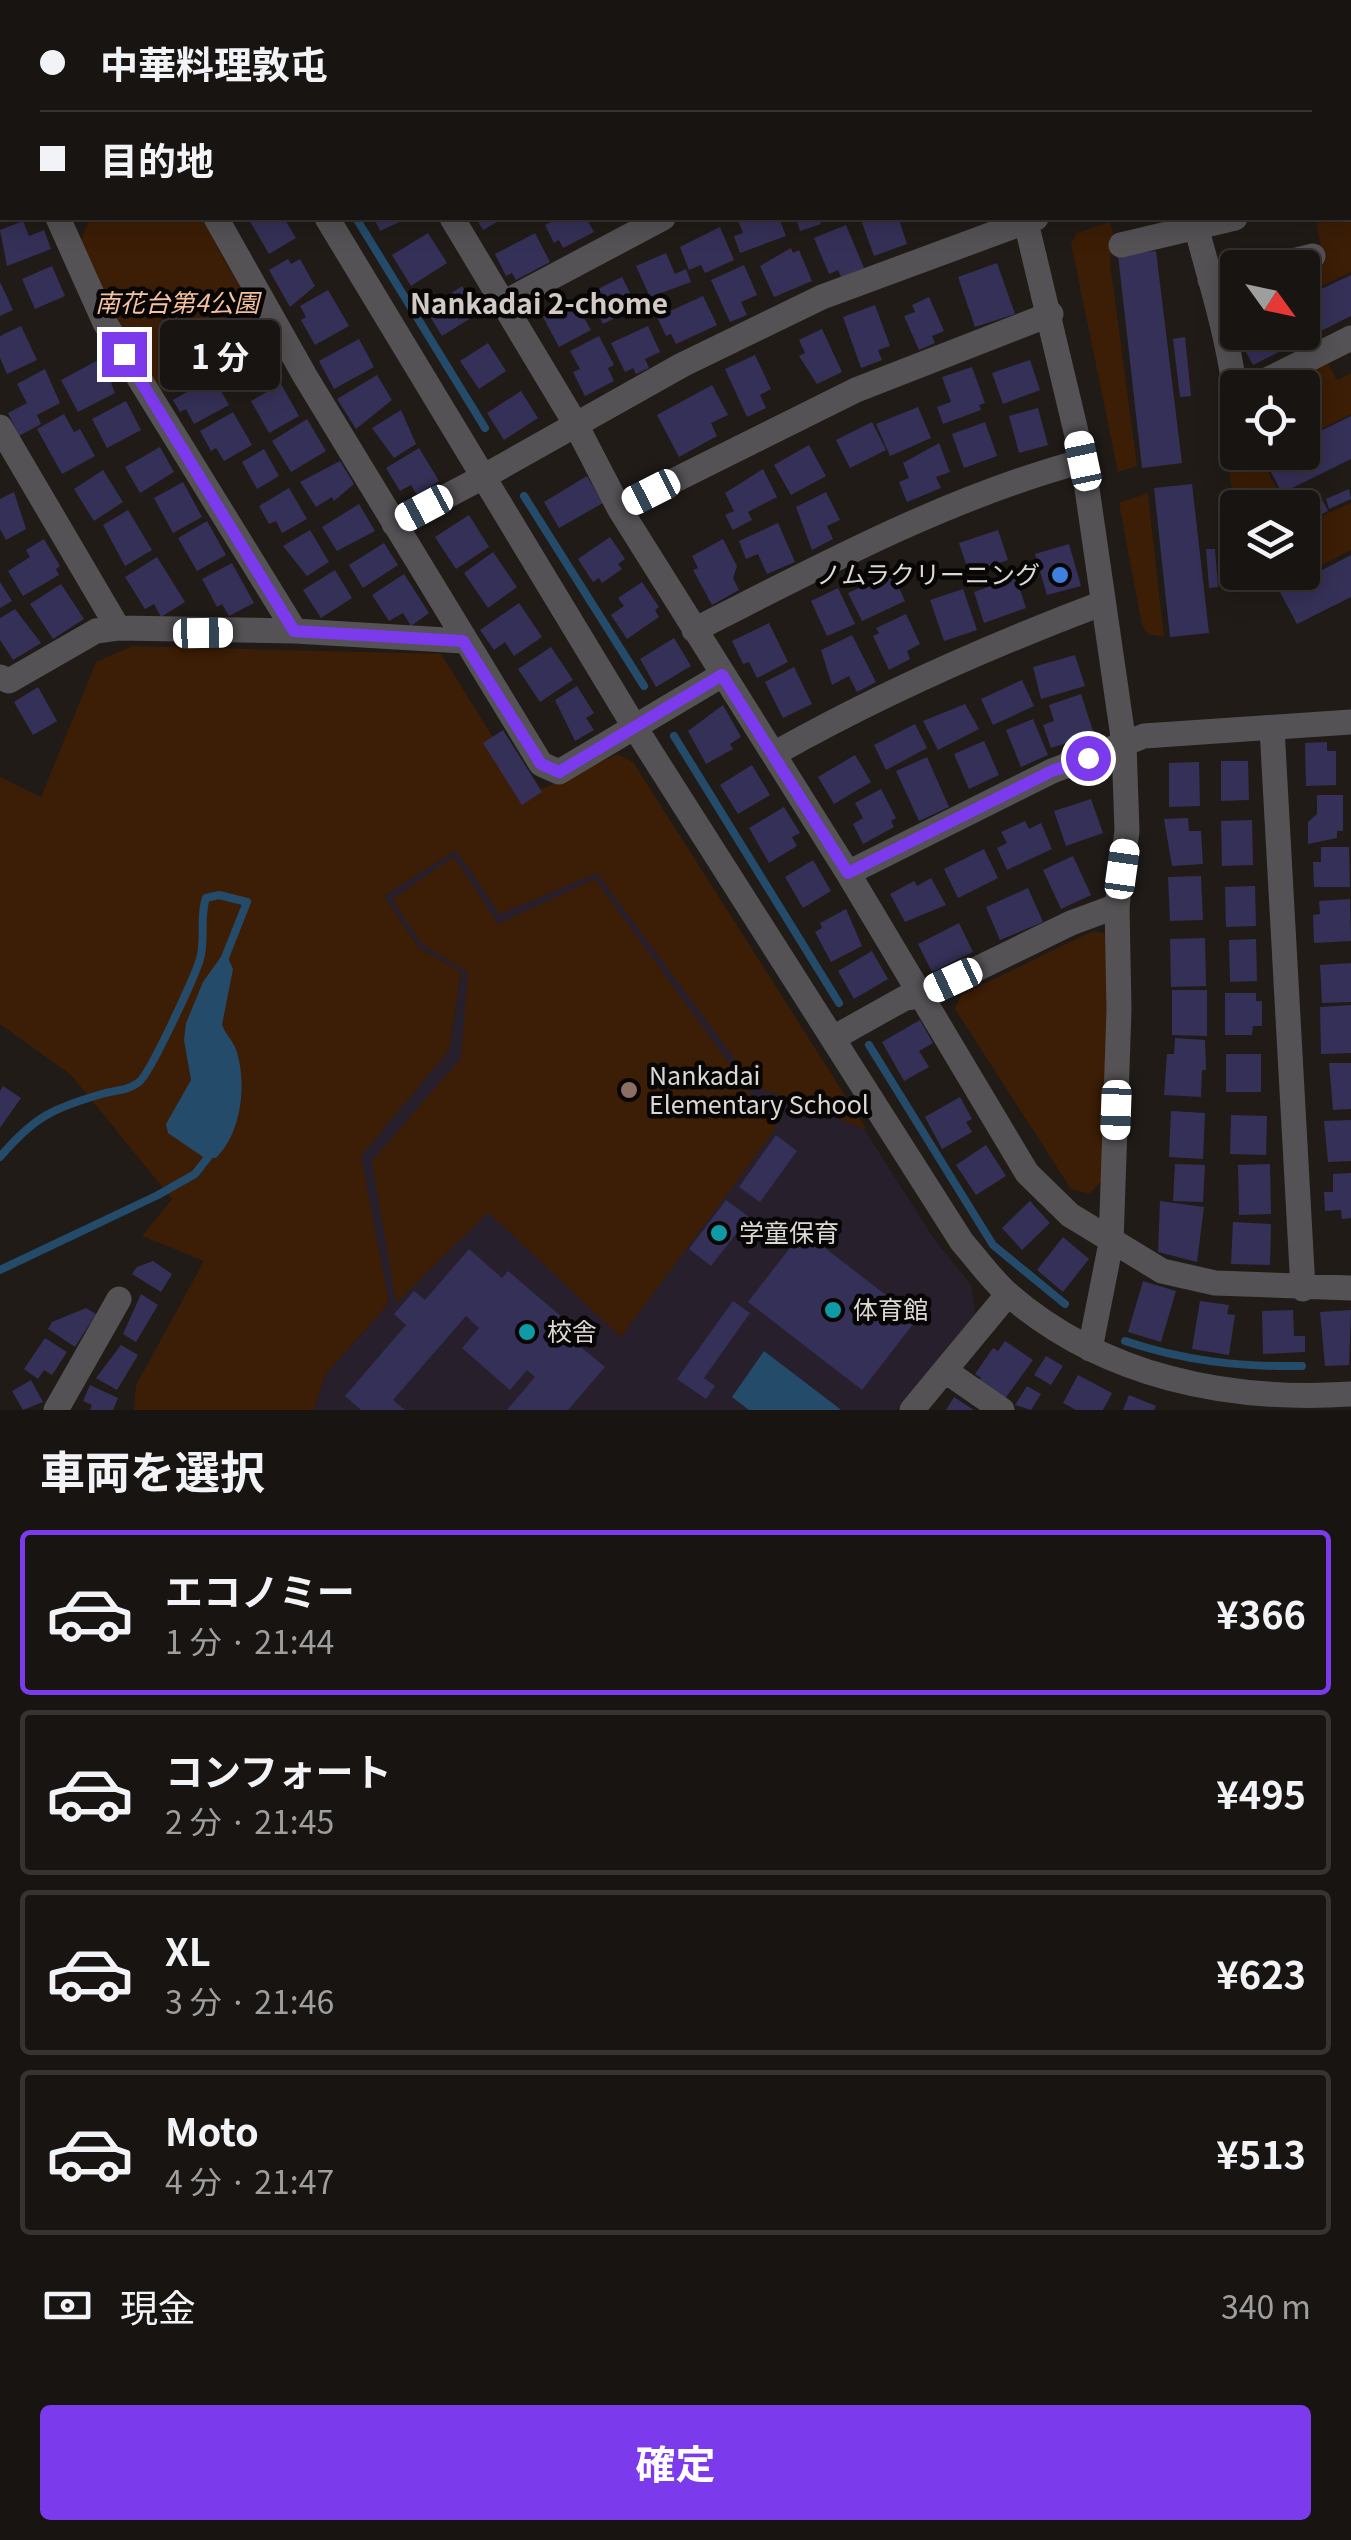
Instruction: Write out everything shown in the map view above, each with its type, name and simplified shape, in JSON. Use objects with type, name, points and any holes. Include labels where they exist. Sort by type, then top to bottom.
[{"type":"street","points":[[59,220],[106,323],[294,631]]},
{"type":"street","points":[[217,220],[463,641],[541,764],[559,772],[722,675]]},
{"type":"street","points":[[328,220],[634,726],[962,1242],[1008,1294],[1090,1350],[1180,1384],[1317,1403],[1351,1394]]},
{"type":"street","points":[[453,220],[575,422],[619,508],[848,873],[1027,1173],[1070,1215],[1162,1271],[1215,1283],[1351,1288]]},
{"type":"street","points":[[503,303],[658,220]]},
{"type":"street","points":[[394,524],[483,478],[575,422],[822,297],[1024,220]]},
{"type":"street","points":[[1029,220],[1083,461],[1124,744],[1127,831],[1117,906],[1119,1010],[1111,1242],[1090,1350]]},
{"type":"street","points":[[1121,245],[1196,223],[1224,317],[1234,385],[1267,380],[1351,338]]},
{"type":"street","points":[[1210,280],[1220,278]]},
{"type":"street","points":[[619,508],[856,390],[1051,314]]},
{"type":"street","points":[[0,427],[118,628]]},
{"type":"street","points":[[694,630],[914,521],[1011,480],[1083,461]]},
{"type":"street","points":[[774,754],[856,708],[975,651],[1103,603]]},
{"type":"street","points":[[0,677],[10,682],[96,630],[118,628],[203,633],[294,631],[463,641]]},
{"type":"street","points":[[848,873],[1052,771],[1144,736],[1351,722]]},
{"type":"street","points":[[1272,728],[1303,1289]]},
{"type":"street","points":[[835,1038],[905,998],[920,996],[1071,923],[1117,906]]},
{"type":"street","points":[[912,1410],[1008,1294]]},
{"type":"street","points":[[56,1410],[120,1299]]},
{"type":"street","points":[[947,1372],[1002,1410]]},
{"type":"shaded area","name":"Nankadai Elementary School","points":[[632,763],[932,1236],[971,1285],[975,1314],[897,1410],[314,1410],[325,1375],[389,1303],[360,1156],[449,1050],[461,972],[419,948],[384,896],[456,850]]},
{"type":"green space","name":"南花台第4公園","points":[[206,220],[218,249],[267,333],[158,395],[112,317],[81,240],[88,223]]},
{"type":"green space","points":[[1351,220],[1351,272],[1320,287],[1320,263],[1324,262],[1316,223]]},
{"type":"green space","points":[[1110,222],[1114,238],[1110,263],[1137,466],[1118,472],[1071,243],[1077,233]]},
{"type":"green space","points":[[1328,363],[1337,380],[1351,373],[1351,414],[1320,430],[1320,370],[1301,367]]},
{"type":"green space","points":[[1229,470],[1267,470],[1278,490],[1232,490]]},
{"type":"green space","points":[[1148,493],[1164,637],[1148,634],[1142,625],[1119,503]]},
{"type":"green space","points":[[1351,503],[1351,550],[1320,566],[1320,517]]},
{"type":"green space","points":[[133,646],[441,654],[529,795],[618,754],[633,762],[867,1130],[755,1086],[597,873],[500,914],[456,850],[384,896],[419,948],[461,972],[449,1050],[361,1156],[389,1303],[325,1375],[314,1410],[134,1410],[136,1385],[204,1261],[142,1236],[172,1199],[72,1076],[0,1024],[0,777],[41,797],[96,662]]},
{"type":"green space","points":[[454,857],[498,924],[595,879],[776,1128],[621,1337],[488,1212],[396,1303],[372,1161],[461,1058],[468,972],[422,944],[392,899]]},
{"type":"green space","points":[[1093,931],[1108,934],[1113,947],[1101,1181],[1090,1194],[1071,1189],[955,1009],[961,995]]},
{"type":"water","points":[[225,951],[233,969],[222,1025],[237,1052],[241,1094],[231,1136],[216,1158],[203,1157],[168,1133],[166,1124],[191,1080],[184,1040],[186,1023],[203,982]]},
{"type":"water","points":[[764,1351],[840,1410],[749,1410],[732,1397]]},
{"type":"building","points":[[249,220],[285,220],[296,238],[269,254]]},
{"type":"building","points":[[375,220],[404,220],[380,231]]},
{"type":"building","points":[[477,220],[500,220],[483,230]]},
{"type":"building","points":[[555,220],[587,220],[594,232],[563,248],[559,240],[554,243],[545,225]]},
{"type":"building","points":[[738,220],[780,220],[786,236],[740,253],[734,236],[743,233]]},
{"type":"building","points":[[797,220],[820,220],[821,224],[800,231]]},
{"type":"building","points":[[861,220],[899,220],[907,244],[874,256]]},
{"type":"building","points":[[23,221],[29,236],[44,230],[51,249],[7,266],[0,230]]},
{"type":"building","points":[[846,225],[864,268],[841,277],[838,270],[829,274],[814,238]]},
{"type":"building","points":[[720,227],[734,260],[705,273],[701,265],[689,270],[680,247]]},
{"type":"building","points":[[428,233],[447,263],[411,286],[392,255]]},
{"type":"building","points":[[535,233],[550,262],[516,280],[512,273],[506,276],[495,254]]},
{"type":"building","points":[[791,248],[793,253],[799,250],[812,281],[774,297],[760,266]]},
{"type":"building","points":[[1156,251],[1182,463],[1142,468],[1118,255]]},
{"type":"building","points":[[666,253],[675,274],[686,269],[691,282],[650,297],[636,266]]},
{"type":"building","points":[[288,259],[291,264],[300,259],[315,286],[290,307],[269,270]]},
{"type":"building","points":[[997,263],[1015,314],[975,327],[958,277]]},
{"type":"building","points":[[744,265],[757,295],[741,302],[747,315],[730,322],[711,280]]},
{"type":"building","points":[[52,266],[65,296],[35,309],[22,279]]},
{"type":"building","points":[[1351,275],[1351,316],[1320,332],[1320,290]]},
{"type":"building","points":[[622,277],[637,307],[603,324],[588,294]]},
{"type":"building","points":[[0,282],[13,310],[0,316]]},
{"type":"building","points":[[462,286],[479,313],[442,336],[426,310]]},
{"type":"building","points":[[328,290],[349,326],[315,345],[301,320],[306,317],[300,306]]},
{"type":"building","points":[[703,296],[717,325],[676,344],[671,334],[666,336],[657,317]]},
{"type":"building","points":[[929,297],[944,331],[932,336],[935,343],[919,350],[904,316],[915,312],[912,305]]},
{"type":"building","points":[[574,300],[591,330],[559,347],[543,317]]},
{"type":"building","points":[[875,305],[890,346],[878,350],[882,360],[861,368],[843,317]]},
{"type":"building","points":[[21,326],[37,360],[7,374],[0,358],[0,336]]},
{"type":"building","points":[[648,326],[660,352],[645,359],[649,368],[636,374],[633,368],[625,372],[611,343]]},
{"type":"building","points":[[822,329],[842,372],[817,384],[799,356],[805,353],[799,340]]},
{"type":"building","points":[[599,336],[614,365],[608,368],[614,381],[585,396],[573,372],[580,369],[570,351]]},
{"type":"building","points":[[1185,337],[1191,396],[1180,397],[1173,339]]},
{"type":"building","points":[[359,339],[374,367],[334,389],[319,361]]},
{"type":"building","points":[[488,343],[506,371],[479,389],[460,361]]},
{"type":"building","points":[[260,350],[275,375],[246,392],[231,366]]},
{"type":"building","points":[[1245,350],[1283,350],[1253,365]]},
{"type":"building","points":[[755,355],[771,389],[760,395],[766,408],[747,417],[725,369]]},
{"type":"building","points":[[104,357],[116,380],[111,383],[115,393],[78,412],[61,380]]},
{"type":"building","points":[[1030,360],[1040,390],[1003,404],[992,373]]},
{"type":"building","points":[[972,367],[985,403],[979,405],[981,410],[943,424],[937,407],[951,402],[942,377]]},
{"type":"building","points":[[45,369],[60,403],[37,415],[41,424],[19,436],[8,413],[27,403],[17,384]]},
{"type":"building","points":[[377,375],[392,400],[356,429],[337,399]]},
{"type":"building","points":[[213,377],[229,405],[194,424],[186,409],[180,412],[173,400]]},
{"type":"building","points":[[281,384],[299,416],[269,433],[251,401]]},
{"type":"building","points":[[712,385],[728,415],[711,423],[717,436],[679,457],[657,415]]},
{"type":"building","points":[[521,391],[538,418],[504,440],[487,413]]},
{"type":"building","points":[[126,401],[141,430],[107,448],[92,419]]},
{"type":"building","points":[[918,407],[931,438],[890,456],[876,424]]},
{"type":"building","points":[[1038,408],[1048,445],[1019,453],[1009,416]]},
{"type":"building","points":[[401,410],[416,444],[394,458],[372,428]]},
{"type":"building","points":[[233,412],[252,445],[224,461],[216,448],[211,451],[200,431]]},
{"type":"building","points":[[64,414],[74,432],[80,429],[95,456],[62,474],[37,429]]},
{"type":"building","points":[[1351,416],[1351,459],[1288,490],[1280,490],[1270,470],[1320,470],[1320,431]]},
{"type":"building","points":[[307,419],[326,451],[291,472],[272,441]]},
{"type":"building","points":[[872,422],[886,450],[850,468],[836,440]]},
{"type":"building","points":[[985,422],[997,456],[964,468],[952,434]]},
{"type":"building","points":[[939,443],[950,472],[936,477],[941,488],[907,502],[899,482],[909,478],[903,463]]},
{"type":"building","points":[[809,445],[826,476],[791,495],[774,465]]},
{"type":"building","points":[[160,447],[174,472],[140,493],[125,467]]},
{"type":"building","points":[[419,448],[439,481],[417,495],[411,485],[400,491],[386,468]]},
{"type":"building","points":[[264,449],[279,476],[257,489],[242,462]]},
{"type":"building","points":[[340,461],[354,484],[334,501],[332,497],[316,507],[300,482]]},
{"type":"building","points":[[763,469],[777,497],[748,512],[752,520],[733,530],[725,515],[734,511],[725,493]]},
{"type":"building","points":[[103,470],[123,502],[94,521],[74,489]]},
{"type":"building","points":[[587,476],[603,503],[559,528],[544,502]]},
{"type":"building","points":[[183,482],[202,517],[173,533],[154,498]]},
{"type":"building","points":[[1192,484],[1209,633],[1170,637],[1154,488]]},
{"type":"building","points":[[289,488],[307,519],[282,533],[276,521],[269,524],[259,506]]},
{"type":"building","points":[[1349,489],[1351,499],[1329,509],[1326,499]]},
{"type":"building","points":[[14,492],[26,529],[6,540],[0,529],[0,499]]},
{"type":"building","points":[[826,492],[840,520],[827,526],[833,539],[812,550],[796,507]]},
{"type":"building","points":[[1323,501],[1328,511],[1320,515]]},
{"type":"building","points":[[359,504],[375,531],[337,551],[322,527]]},
{"type":"building","points":[[128,510],[152,550],[125,566],[103,525]]},
{"type":"building","points":[[469,515],[489,547],[456,569],[435,537]]},
{"type":"building","points":[[207,521],[226,555],[197,571],[178,538]]},
{"type":"building","points":[[778,523],[795,562],[767,574],[758,554],[746,559],[739,541]]},
{"type":"building","points":[[310,530],[329,562],[307,576],[283,546]]},
{"type":"building","points":[[998,530],[1008,560],[969,573],[959,543]]},
{"type":"building","points":[[610,537],[625,559],[618,564],[622,569],[602,583],[599,578],[593,582],[578,559]]},
{"type":"building","points":[[44,539],[60,566],[56,569],[59,575],[23,596],[8,571],[30,557],[26,550]]},
{"type":"building","points":[[723,539],[737,566],[733,578],[739,590],[712,605],[693,570],[698,568],[692,556]]},
{"type":"building","points":[[384,543],[398,565],[363,588],[349,565]]},
{"type":"building","points":[[1069,544],[1081,586],[1047,595],[1035,554]]},
{"type":"building","points":[[1206,549],[1215,549],[1218,587],[1209,588]]},
{"type":"building","points":[[493,552],[517,587],[488,608],[464,573]]},
{"type":"building","points":[[1351,555],[1351,597],[1297,624],[1280,592],[1320,590],[1320,571]]},
{"type":"building","points":[[157,557],[185,602],[161,617],[154,604],[145,609],[125,577]]},
{"type":"building","points":[[232,563],[254,603],[229,616],[222,604],[217,607],[202,579]]},
{"type":"building","points":[[335,570],[352,598],[321,618],[303,590]]},
{"type":"building","points":[[892,573],[905,601],[862,621],[848,593]]},
{"type":"building","points":[[404,574],[429,613],[411,626],[403,613],[389,621],[372,595]]},
{"type":"building","points":[[1016,577],[1026,608],[984,623],[974,592]]},
{"type":"building","points":[[0,582],[12,601],[0,608]]},
{"type":"building","points":[[642,582],[659,607],[655,610],[659,617],[627,639],[611,615],[624,606],[618,598]]},
{"type":"building","points":[[61,584],[84,619],[53,639],[30,604]]},
{"type":"building","points":[[838,588],[855,624],[827,636],[811,601]]},
{"type":"building","points":[[963,589],[977,630],[944,641],[930,600]]},
{"type":"building","points":[[519,603],[542,637],[514,656],[505,642],[494,650],[480,630]]},
{"type":"building","points":[[15,609],[41,643],[13,660],[0,640],[0,618]]},
{"type":"building","points":[[906,614],[920,644],[907,651],[910,659],[889,670],[873,636],[879,633],[876,628]]},
{"type":"building","points":[[769,623],[788,662],[757,678],[749,662],[743,664],[732,641]]},
{"type":"building","points":[[852,635],[876,682],[857,692],[849,676],[832,685],[821,650]]},
{"type":"building","points":[[674,638],[691,666],[656,687],[640,659]]},
{"type":"building","points":[[551,647],[573,680],[540,702],[518,669]]},
{"type":"building","points":[[1075,655],[1085,686],[1041,699],[1033,667]]},
{"type":"building","points":[[794,667],[812,704],[783,718],[765,682]]},
{"type":"building","points":[[1022,680],[1034,706],[993,725],[981,699]]},
{"type":"building","points":[[577,686],[594,713],[586,718],[594,730],[575,741],[555,700]]},
{"type":"building","points":[[38,687],[57,721],[33,735],[14,702]]},
{"type":"building","points":[[1081,694],[1094,734],[1051,748],[1043,725],[1054,721],[1049,705]]},
{"type":"building","points":[[965,704],[979,729],[938,750],[923,721]]},
{"type":"building","points":[[723,705],[741,737],[730,744],[733,749],[706,764],[688,731]]},
{"type":"building","points":[[1033,719],[1048,755],[1021,767],[1006,730]]},
{"type":"building","points":[[915,724],[927,748],[886,770],[874,745]]},
{"type":"building","points":[[503,730],[542,792],[522,805],[483,743]]},
{"type":"building","points":[[984,741],[999,775],[969,789],[954,754]]},
{"type":"building","points":[[1327,742],[1327,751],[1336,751],[1336,785],[1306,786],[1305,743]]},
{"type":"building","points":[[855,755],[871,782],[834,804],[818,777]]},
{"type":"building","points":[[927,757],[949,807],[919,821],[896,771]]},
{"type":"building","points":[[1221,761],[1248,761],[1249,800],[1221,801]]},
{"type":"building","points":[[1199,762],[1200,806],[1169,807],[1169,763]]},
{"type":"building","points":[[752,765],[770,795],[738,814],[720,785]]},
{"type":"building","points":[[881,789],[896,818],[891,821],[894,827],[863,844],[853,824],[863,818],[855,803]]},
{"type":"building","points":[[1317,795],[1343,795],[1343,831],[1337,831],[1337,838],[1308,844],[1308,822],[1317,814]]},
{"type":"building","points":[[1091,799],[1103,833],[1066,846],[1054,811]]},
{"type":"building","points":[[784,807],[800,833],[792,837],[797,846],[769,863],[749,828]]},
{"type":"building","points":[[1188,818],[1189,831],[1201,831],[1203,864],[1172,866],[1164,819]]},
{"type":"building","points":[[1252,820],[1253,865],[1222,866],[1221,821]]},
{"type":"building","points":[[1025,821],[1029,829],[1041,823],[1052,849],[1007,870],[997,848],[1007,843],[1001,832]]},
{"type":"building","points":[[1321,847],[1349,847],[1350,887],[1314,887],[1313,862],[1321,862]]},
{"type":"building","points":[[984,849],[998,878],[958,898],[944,869]]},
{"type":"building","points":[[1073,856],[1091,895],[1061,909],[1043,870]]},
{"type":"building","points":[[813,860],[831,891],[803,908],[785,877]]},
{"type":"building","points":[[1201,876],[1203,920],[1170,921],[1168,877]]},
{"type":"building","points":[[931,878],[946,905],[905,922],[890,894],[914,881],[917,886]]},
{"type":"building","points":[[1255,886],[1256,926],[1226,927],[1225,887]]},
{"type":"building","points":[[1028,888],[1043,922],[1000,940],[986,907]]},
{"type":"building","points":[[1350,899],[1351,941],[1314,943],[1313,915],[1320,914],[1319,901]]},
{"type":"building","points":[[846,909],[862,946],[831,962],[815,932],[822,928],[820,923]]},
{"type":"building","points":[[959,923],[973,952],[932,972],[918,944]]},
{"type":"building","points":[[1205,938],[1206,986],[1171,987],[1170,939]]},
{"type":"building","points":[[1256,939],[1257,981],[1230,982],[1229,940]]},
{"type":"building","points":[[872,951],[888,979],[854,999],[838,971]]},
{"type":"building","points":[[1351,963],[1351,1002],[1322,1003],[1320,965]]},
{"type":"building","points":[[1172,990],[1207,990],[1207,1036],[1172,1035]]},
{"type":"building","points":[[1225,993],[1256,993],[1256,1001],[1262,1001],[1262,1026],[1253,1026],[1252,1035],[1225,1035]]},
{"type":"building","points":[[1351,1005],[1351,1053],[1321,1054],[1320,1007]]},
{"type":"building","points":[[920,1020],[933,1043],[919,1051],[929,1067],[904,1081],[882,1042]]},
{"type":"building","points":[[1175,1038],[1205,1040],[1206,1070],[1202,1070],[1201,1097],[1164,1095],[1167,1054],[1174,1054]]},
{"type":"building","points":[[1226,1054],[1261,1054],[1261,1092],[1226,1092]]},
{"type":"building","points":[[1329,1063],[1351,1063],[1351,1109],[1333,1110]]},
{"type":"building","points":[[3,1086],[21,1098],[0,1128],[0,1091]]},
{"type":"building","points":[[960,1097],[972,1119],[966,1122],[972,1132],[942,1149],[925,1117]]},
{"type":"building","points":[[1171,1111],[1205,1113],[1203,1159],[1169,1157]]},
{"type":"building","points":[[1231,1115],[1267,1116],[1266,1155],[1230,1154]]},
{"type":"building","points":[[1351,1120],[1351,1161],[1328,1162],[1324,1121]]},
{"type":"building","name":"学童保育","points":[[776,1135],[797,1151],[760,1202],[739,1187]]},
{"type":"building","points":[[986,1145],[1006,1176],[976,1195],[956,1165]]},
{"type":"building","points":[[1175,1164],[1205,1165],[1203,1202],[1173,1201]]},
{"type":"building","points":[[1270,1164],[1271,1214],[1239,1215],[1238,1165]]},
{"type":"building","points":[[1351,1173],[1351,1218],[1342,1219],[1341,1210],[1325,1211],[1324,1192],[1333,1192],[1333,1174]]},
{"type":"building","name":"学童保育","points":[[726,1200],[749,1217],[711,1266],[689,1249]]},
{"type":"building","points":[[1030,1201],[1050,1223],[1022,1250],[1002,1228]]},
{"type":"building","points":[[1160,1201],[1204,1207],[1197,1262],[1158,1252]]},
{"type":"building","points":[[1233,1222],[1271,1224],[1270,1265],[1231,1264]]},
{"type":"building","name":"体育館","points":[[803,1231],[917,1319],[862,1390],[748,1302]]},
{"type":"building","points":[[1063,1237],[1089,1259],[1063,1292],[1037,1270]]},
{"type":"building","name":"校舎","points":[[469,1249],[502,1278],[508,1271],[583,1335],[576,1343],[605,1367],[568,1410],[507,1410],[535,1377],[527,1370],[510,1390],[462,1348],[479,1328],[466,1316],[393,1400],[405,1410],[361,1410],[345,1396],[406,1325],[394,1314],[414,1291],[425,1300]]},
{"type":"building","points":[[153,1261],[172,1274],[161,1292],[132,1274],[137,1267]]},
{"type":"building","points":[[1143,1281],[1176,1291],[1161,1342],[1128,1332]]},
{"type":"building","points":[[141,1294],[158,1305],[136,1342],[123,1334]]},
{"type":"building","points":[[733,1301],[750,1313],[704,1378],[715,1386],[706,1399],[677,1379]]},
{"type":"building","points":[[1200,1301],[1229,1305],[1227,1314],[1235,1315],[1229,1355],[1192,1349]]},
{"type":"building","points":[[86,1308],[96,1314],[75,1347],[48,1329],[52,1322]]},
{"type":"building","points":[[1293,1310],[1294,1336],[1305,1336],[1305,1352],[1263,1354],[1262,1311]]},
{"type":"building","points":[[1351,1310],[1349,1365],[1325,1366],[1320,1312]]},
{"type":"building","points":[[45,1338],[67,1352],[52,1375],[44,1370],[38,1379],[24,1369]]},
{"type":"building","points":[[1005,1341],[1033,1360],[1004,1400],[978,1382],[981,1378],[975,1374],[993,1348],[998,1351]]},
{"type":"building","points":[[121,1345],[138,1355],[117,1390],[96,1378]]},
{"type":"building","points":[[1046,1356],[1063,1366],[1051,1385],[1034,1375]]},
{"type":"building","points":[[1078,1375],[1112,1393],[1103,1410],[1076,1410],[1063,1403]]},
{"type":"building","points":[[31,1380],[43,1402],[23,1410],[12,1391]]},
{"type":"building","points":[[90,1385],[118,1398],[113,1410],[90,1410],[92,1405],[83,1401]]},
{"type":"building","points":[[1027,1386],[1041,1394],[1031,1410],[1015,1405]]},
{"type":"building","points":[[1129,1395],[1156,1406],[1154,1410],[1123,1410]]},
{"type":"building","points":[[954,1397],[974,1410],[946,1410]]},
{"type":"waterway","points":[[357,220],[485,428]]},
{"type":"waterway","points":[[524,496],[644,686]]},
{"type":"waterway","points":[[674,736],[839,1003]]},
{"type":"waterway","points":[[0,1157],[45,1116],[70,1104],[126,1089],[145,1075],[200,959],[206,898],[219,895],[247,902],[224,960]]},
{"type":"waterway","points":[[869,1045],[993,1245],[1065,1304]]},
{"type":"waterway","points":[[0,1270],[158,1195],[195,1174],[213,1151]]},
{"type":"waterway","points":[[1125,1341],[1212,1361],[1302,1366]]},
{"type":"place","name":"ノムラクリーニング","points":[[1060,575]]},
{"type":"place","name":"Nankadai Elementary School","points":[[629,1090]]},
{"type":"place","name":"学童保育","points":[[719,1233]]},
{"type":"place","name":"体育館","points":[[833,1310]]},
{"type":"place","name":"校舎","points":[[527,1332]]},
{"type":"district","name":"Nankadai 2-chome","points":[[539,304]]},
{"type":"route","points":[[124,354],[294,631],[463,641],[541,764],[559,772],[722,675],[848,873],[1052,771],[1088,758]]}]
